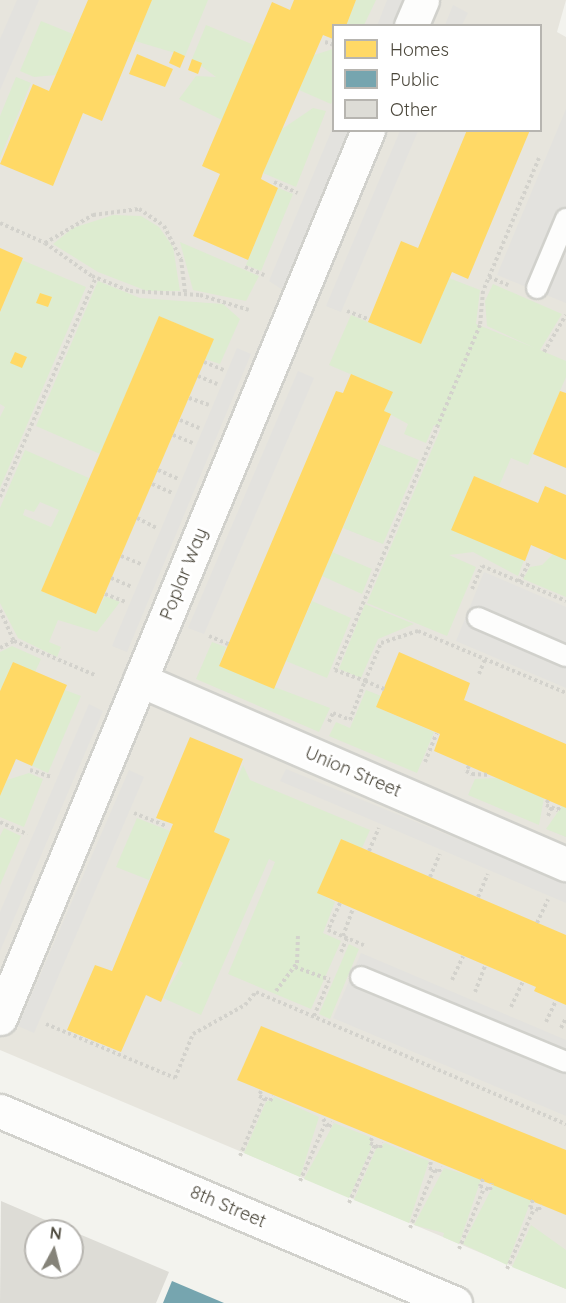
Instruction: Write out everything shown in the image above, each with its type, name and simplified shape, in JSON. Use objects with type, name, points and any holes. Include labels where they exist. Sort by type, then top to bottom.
[{"type":"street","points":[[412,24],[422,0]]},
{"type":"street","name":"Poplar Way","points":[[0,1018],[367,132]]},
{"type":"street","name":"Union Street","points":[[140,680],[566,864]]},
{"type":"street","name":"8th Street","points":[[0,1111],[456,1303]]},
{"type":"lane","points":[[537,288],[566,219]]},
{"type":"lane","points":[[478,618],[566,656]]},
{"type":"lane","points":[[361,977],[566,1062]]},
{"type":"path","points":[[325,42],[332,45]]},
{"type":"path","points":[[384,689],[335,670],[480,325],[483,291],[539,158]]},
{"type":"path","points":[[274,182],[298,193]]},
{"type":"path","points":[[45,243],[93,215],[139,209],[168,234],[181,260],[185,293]]},
{"type":"path","points":[[0,224],[45,243],[96,277],[143,294],[185,293],[249,310]]},
{"type":"path","points":[[245,267],[264,275]]},
{"type":"path","points":[[0,497],[96,277]]},
{"type":"path","points":[[347,311],[369,319]]},
{"type":"path","points":[[544,352],[566,315]]},
{"type":"path","points":[[204,362],[224,370]]},
{"type":"path","points":[[198,376],[218,384]]},
{"type":"path","points":[[189,398],[209,405]]},
{"type":"path","points":[[180,420],[199,428]]},
{"type":"path","points":[[173,435],[193,443]]},
{"type":"path","points":[[158,470],[178,479]]},
{"type":"path","points":[[152,484],[172,493]]},
{"type":"path","points":[[137,518],[157,528]]},
{"type":"path","points":[[121,556],[141,564]]},
{"type":"path","points":[[519,582],[529,562]]},
{"type":"path","points":[[111,578],[132,587]]},
{"type":"path","points":[[105,594],[126,602]]},
{"type":"path","points":[[0,609],[14,641],[94,675]]},
{"type":"path","points":[[314,755],[333,713],[350,720],[381,643],[418,631],[566,693]]},
{"type":"path","points":[[209,636],[228,644]]},
{"type":"path","points":[[0,648],[14,641]]},
{"type":"path","points":[[479,674],[485,659]]},
{"type":"path","points":[[424,766],[437,733]]},
{"type":"path","points":[[468,766],[466,771],[472,774],[490,775]]},
{"type":"path","points":[[30,770],[51,777]]},
{"type":"path","points":[[548,800],[546,805],[558,810],[560,805]]},
{"type":"path","points":[[135,813],[167,826]]},
{"type":"path","points":[[0,822],[27,834]]},
{"type":"path","points":[[369,851],[379,828]]},
{"type":"path","points":[[430,877],[440,854]]},
{"type":"path","points":[[478,897],[488,874]]},
{"type":"path","points":[[537,923],[548,899]]},
{"type":"path","points":[[328,930],[340,903]]},
{"type":"path","points":[[343,936],[353,909]]},
{"type":"path","points":[[276,991],[296,966],[302,944],[298,933]]},
{"type":"path","points":[[451,982],[463,956]]},
{"type":"path","points":[[296,966],[330,980]]},
{"type":"path","points":[[474,993],[485,966]]},
{"type":"path","points":[[511,1008],[523,981]]},
{"type":"path","points":[[46,1024],[175,1078],[194,1034],[245,1005],[256,992],[566,1124]]},
{"type":"path","points":[[546,1023],[556,1000]]},
{"type":"path","points":[[561,1029],[566,1018]]},
{"type":"path","points":[[240,1156],[264,1098],[261,1091]]},
{"type":"path","points":[[264,1098],[273,1096]]},
{"type":"path","points":[[300,1181],[325,1124],[323,1119]]},
{"type":"path","points":[[325,1124],[332,1122]]},
{"type":"path","points":[[372,1138],[370,1143],[375,1145]]},
{"type":"path","points":[[349,1203],[375,1145],[382,1142]]},
{"type":"path","points":[[431,1162],[429,1168],[434,1170]]},
{"type":"path","points":[[410,1228],[434,1170],[441,1166]]},
{"type":"path","points":[[459,1249],[484,1188],[483,1179]]},
{"type":"path","points":[[484,1188],[489,1190],[492,1183]]},
{"type":"path","points":[[507,1269],[534,1209],[533,1200]]},
{"type":"path","points":[[534,1209],[542,1204]]},
{"type":"shaded area","points":[[0,0],[566,0],[557,32],[566,37],[566,1289],[0,1050]]},
{"type":"shaded area","points":[[17,0],[39,0],[0,90],[0,39]]},
{"type":"shaded area","points":[[387,0],[405,0],[394,24],[378,24]]},
{"type":"shaded area","points":[[453,5],[468,13],[462,24],[445,24]]},
{"type":"shaded area","points":[[566,109],[566,303],[497,275]]},
{"type":"shaded area","points":[[332,129],[332,132],[350,132],[283,290],[269,281]]},
{"type":"shaded area","points":[[400,132],[418,132],[341,312],[326,306]]},
{"type":"shaded area","points":[[237,348],[251,354],[127,652],[112,646]]},
{"type":"shaded area","points":[[298,371],[314,378],[204,634],[188,628]]},
{"type":"shaded area","points":[[484,572],[566,607],[566,688],[456,641]]},
{"type":"shaded area","points":[[89,704],[103,711],[0,951],[0,912]]},
{"type":"shaded area","points":[[286,769],[566,883],[566,903],[280,781]]},
{"type":"shaded area","points":[[129,770],[144,777],[34,1033],[18,1026]]},
{"type":"shaded area","points":[[361,953],[566,1040],[566,1116],[333,1018]]},
{"type":"green space","points":[[152,0],[208,0],[185,56],[135,41]]},
{"type":"green space","points":[[356,0],[376,0],[364,24],[347,24]]},
{"type":"green space","points":[[41,21],[73,34],[56,75],[34,77],[20,71]]},
{"type":"green space","points":[[206,25],[254,45],[222,120],[179,99],[196,76],[216,77],[192,59]]},
{"type":"green space","points":[[332,49],[331,104],[299,90],[314,55]]},
{"type":"green space","points":[[16,77],[31,83],[0,158],[0,116]]},
{"type":"green space","points":[[313,108],[326,111],[296,187],[263,173],[282,129]]},
{"type":"green space","points":[[278,188],[293,194],[261,271],[246,265]]},
{"type":"green space","points":[[113,215],[141,216],[159,227],[173,247],[180,291],[147,291],[98,272],[53,244],[73,228]]},
{"type":"green space","points":[[180,242],[259,276],[246,301],[193,290]]},
{"type":"green space","points":[[22,260],[86,287],[0,488],[0,417],[5,407],[0,404],[0,313]]},
{"type":"green space","points":[[449,278],[480,290],[476,324],[535,348],[487,326],[485,301],[493,284],[562,314],[540,350],[566,361],[566,377],[528,465],[511,458],[499,486],[474,476],[452,530],[524,560],[518,576],[473,552],[449,555],[476,567],[447,636],[367,603],[441,428],[434,425],[426,443],[404,434],[408,424],[384,411],[392,392],[329,365],[351,315],[421,344]]},
{"type":"green space","points":[[98,281],[140,298],[223,304],[240,319],[220,364],[205,359],[213,339],[159,316],[100,454],[36,426]]},
{"type":"green space","points":[[379,444],[419,460],[383,544],[343,528]]},
{"type":"green space","points":[[25,450],[89,478],[41,591],[96,614],[105,596],[120,602],[97,632],[58,620],[49,642],[61,647],[57,657],[18,638],[0,603],[0,508]],"holes":[[[40,502],[59,510],[51,527],[23,515],[25,509],[34,512]]]},
{"type":"green space","points":[[332,552],[372,569],[362,594],[322,576]]},
{"type":"green space","points":[[553,554],[566,560],[566,597],[523,579],[530,567],[542,565]]},
{"type":"green space","points":[[312,601],[351,618],[327,678],[286,661]]},
{"type":"green space","points":[[365,604],[414,624],[378,639],[361,678],[339,669]]},
{"type":"green space","points":[[212,642],[226,647],[219,666],[330,708],[319,732],[196,679]]},
{"type":"green space","points":[[12,646],[41,659],[35,672],[13,662],[0,691],[0,652]]},
{"type":"green space","points":[[65,690],[81,696],[48,773],[28,764]]},
{"type":"green space","points":[[366,690],[381,696],[376,707],[434,732],[417,773],[329,736],[336,722],[350,728]]},
{"type":"green space","points":[[243,765],[250,780],[370,830],[362,848],[341,839],[318,893],[335,902],[323,933],[341,941],[311,1009],[228,974],[275,862],[269,859],[201,1015],[163,998],[183,963],[179,960],[230,839],[214,832]]},
{"type":"green space","points":[[29,773],[43,779],[24,827],[0,817],[0,796],[7,780]]},
{"type":"green space","points":[[497,778],[544,798],[539,825],[468,795],[475,779]]},
{"type":"green space","points":[[562,806],[566,808],[566,837],[546,829]]},
{"type":"green space","points":[[137,818],[170,831],[149,880],[116,867]]},
{"type":"green space","points":[[4,828],[21,836],[0,885],[0,836]]},
{"type":"green space","points":[[349,944],[359,949],[330,1019],[319,1014]]},
{"type":"green space","points":[[275,1097],[319,1117],[300,1177],[244,1153],[266,1102]]},
{"type":"green space","points":[[334,1123],[370,1137],[371,1148],[349,1198],[304,1179]]},
{"type":"green space","points":[[385,1143],[429,1161],[409,1223],[354,1200],[376,1149]]},
{"type":"green space","points":[[444,1168],[481,1179],[459,1244],[443,1237],[444,1233],[414,1225]]},
{"type":"green space","points":[[494,1184],[531,1200],[507,1265],[463,1244]]},
{"type":"green space","points":[[531,1225],[566,1250],[566,1289],[512,1267]]},
{"type":"building: Homes","points":[[88,0],[152,0],[102,121],[83,113],[53,186],[0,164],[33,84],[49,91]]},
{"type":"building: Homes","points":[[294,0],[356,0],[347,24],[332,24],[332,39],[323,35],[263,173],[261,179],[278,188],[248,260],[193,236],[220,174],[202,166],[272,2],[290,10]]},
{"type":"building: Homes","points":[[174,51],[185,56],[180,68],[169,63]]},
{"type":"building: Homes","points":[[137,54],[173,69],[165,87],[129,74]]},
{"type":"building: Homes","points":[[192,59],[202,63],[198,74],[188,70]]},
{"type":"building: Homes","points":[[466,132],[529,132],[468,279],[452,272],[421,344],[368,322],[401,241],[418,248]]},
{"type":"building: Homes","points":[[0,248],[23,258],[0,312]]},
{"type":"building: Homes","points":[[40,293],[52,297],[48,307],[36,303]]},
{"type":"building: Homes","points":[[159,316],[214,339],[96,614],[41,591]]},
{"type":"building: Homes","points":[[15,352],[27,357],[22,368],[10,363]]},
{"type":"building: Homes","points":[[351,374],[393,392],[384,411],[391,414],[274,689],[219,666],[336,391],[343,393]]},
{"type":"building: Homes","points":[[560,391],[566,393],[566,468],[533,454]]},
{"type":"building: Homes","points":[[474,476],[538,503],[545,486],[566,495],[566,560],[531,545],[525,561],[451,530]]},
{"type":"building: Homes","points":[[399,652],[470,683],[464,700],[566,744],[566,808],[434,751],[440,734],[376,707]]},
{"type":"building: Homes","points":[[13,662],[67,685],[32,766],[16,759],[0,796],[0,691]]},
{"type":"building: Homes","points":[[190,737],[243,759],[214,832],[230,839],[161,1002],[146,995],[121,1052],[67,1030],[95,965],[112,971],[173,824],[156,818]]},
{"type":"building: Homes","points":[[341,839],[566,935],[566,1005],[534,991],[536,987],[317,893]]},
{"type":"building: Homes","points":[[261,1026],[566,1150],[566,1215],[237,1080]]},
{"type":"building: Public","points":[[172,1281],[224,1303],[163,1303]]},
{"type":"building: Other","points":[[1,1201],[43,1219],[24,1219],[24,1279],[84,1279],[84,1236],[169,1272],[156,1303],[0,1303]]}]
